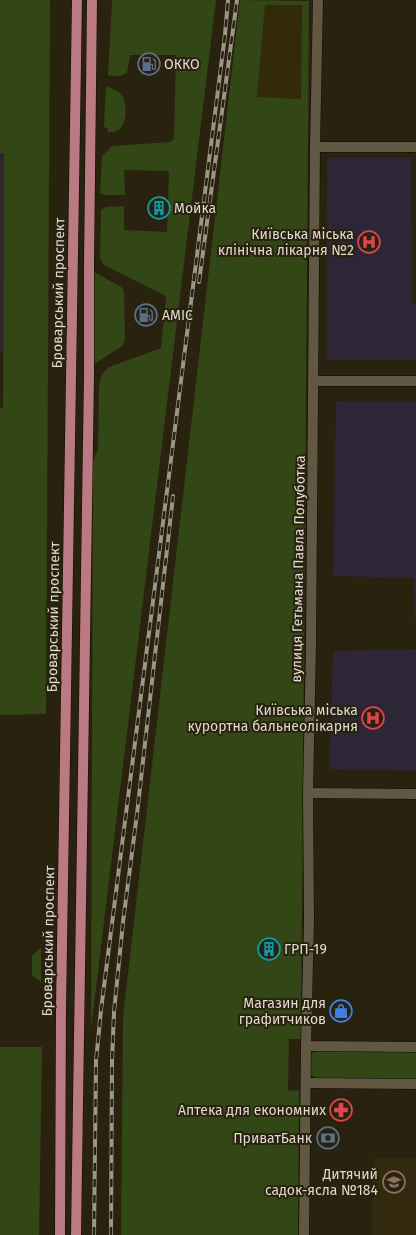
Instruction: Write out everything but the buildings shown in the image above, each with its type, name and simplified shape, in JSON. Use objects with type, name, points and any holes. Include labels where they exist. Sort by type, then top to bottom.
[{"type":"main road","name":"Броварський проспект","points":[[60,1235],[62,931],[77,0]]},
{"type":"main road","points":[[76,1235],[89,375],[92,0]]},
{"type":"street","name":"вулиця Гетьмана Павла Полуботка","points":[[304,1235],[309,926],[308,793],[318,0]]},
{"type":"street","points":[[315,147],[416,147]]},
{"type":"street","points":[[313,381],[416,381]]},
{"type":"street","points":[[308,793],[416,794]]},
{"type":"street","points":[[306,1046],[416,1047]]},
{"type":"street","points":[[306,1083],[416,1084]]},
{"type":"shaded area","points":[[0,153],[4,153],[3,351],[0,351]]},
{"type":"shaded area","name":"Київська міська клінічна лікарня №2","points":[[327,158],[411,158],[412,303],[416,303],[416,360],[327,360]]},
{"type":"shaded area","points":[[336,401],[416,402],[416,631],[413,578],[333,576]]},
{"type":"shaded area","name":"Київська міська курортна бальнеолікарня","points":[[416,649],[416,771],[329,769],[333,651]]},
{"type":"shaded area","name":"Дитячий садок-ясла №184","points":[[373,1158],[416,1159],[416,1235],[372,1235]]},
{"type":"green space","points":[[0,0],[50,0],[46,714],[0,715],[0,408],[3,408],[4,153],[0,153]]},
{"type":"green space","points":[[112,0],[216,0],[91,1029],[93,460],[98,449],[99,386],[102,374],[109,367],[161,348],[166,296],[104,265],[100,258],[101,210],[106,207],[124,206],[124,230],[167,232],[169,171],[124,170],[125,195],[105,195],[100,193],[102,156],[112,146],[170,142],[174,139],[176,55],[130,55],[127,73],[118,76],[108,75]]},
{"type":"green space","points":[[240,0],[309,1],[301,1039],[289,1039],[288,1090],[299,1091],[298,1235],[121,1235],[123,1017]]},
{"type":"green space","points":[[106,86],[120,93],[124,101],[126,113],[125,118],[121,128],[117,131],[108,132],[107,128],[104,127]]},
{"type":"green space","points":[[94,272],[123,288],[125,339],[121,347],[94,364]]},
{"type":"green space","points":[[41,948],[41,982],[32,975],[32,955]]},
{"type":"green space","points":[[0,1047],[42,1047],[39,1235],[0,1235]]},
{"type":"green space","points":[[314,1051],[416,1051],[416,1079],[315,1078],[310,1074],[310,1056]]},
{"type":"sand","points":[[265,5],[302,5],[301,99],[257,97]]},
{"type":"railway","points":[[94,1235],[96,1061],[101,1010],[225,35],[228,0]]},
{"type":"railway","points":[[199,282],[237,0]]},
{"type":"railway","points":[[111,1235],[112,1061],[114,1012],[123,922],[137,814],[173,496]]},
{"type":"place","name":"ОККО","points":[[149,64]]},
{"type":"place","name":"Мойка","points":[[159,208]]},
{"type":"place","name":"Київська міська клінічна лікарня №2","points":[[369,242]]},
{"type":"place","name":"AMIC","points":[[146,315]]},
{"type":"place","name":"Київська міська курортна бальнеолікарня","points":[[373,718]]},
{"type":"place","name":"ГРП-19","points":[[269,949]]},
{"type":"place","name":"Магазин для графитчиков","points":[[341,1011]]},
{"type":"place","name":"Аптека для економних","points":[[341,1110]]},
{"type":"place","name":"ПриватБанк","points":[[328,1138]]},
{"type":"place","name":"Дитячий садок-ясла №184","points":[[394,1182]]}]
